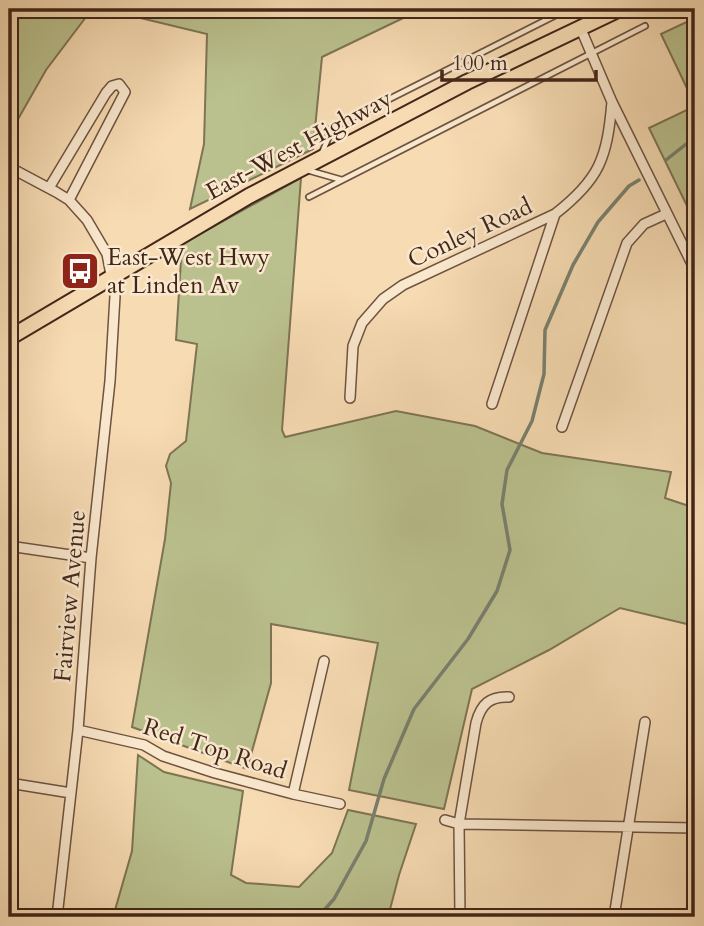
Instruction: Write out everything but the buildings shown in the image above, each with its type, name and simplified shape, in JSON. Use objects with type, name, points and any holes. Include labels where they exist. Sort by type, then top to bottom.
[{"type":"main road","name":"East-West Highway","points":[[9,338],[249,196],[467,82],[580,27],[595,14],[620,9]]},
{"type":"street","points":[[580,27],[612,102],[695,270]]},
{"type":"street","points":[[49,188],[106,93],[112,86],[119,84],[125,92],[69,200]]},
{"type":"street","name":"Conley Road","points":[[350,398],[354,346],[362,323],[383,299],[403,285],[555,214],[580,192],[599,168],[609,133],[612,102]]},
{"type":"street","name":"Fairview Avenue","points":[[9,167],[69,200],[87,220],[101,241],[109,261],[115,318],[91,558],[78,730],[57,917]]},
{"type":"street","points":[[492,404],[555,214]]},
{"type":"street","points":[[562,427],[626,243],[644,224],[666,214]]},
{"type":"street","points":[[9,546],[91,558]]},
{"type":"street","points":[[293,794],[324,661]]},
{"type":"street","points":[[460,917],[458,824],[480,711],[496,696],[509,697]]},
{"type":"street","points":[[614,917],[645,722]]},
{"type":"street","name":"Red Top Road","points":[[78,730],[144,745],[163,756],[184,763],[293,794],[340,804]]},
{"type":"street","points":[[9,783],[71,793]]},
{"type":"street","points":[[445,820],[458,824],[695,828]]},
{"type":"lane","points":[[312,138],[569,9]]},
{"type":"lane","points":[[309,197],[645,26]]},
{"type":"lane","points":[[320,158],[335,126]]},
{"type":"lane","points":[[298,170],[309,170],[343,180]]},
{"type":"green space","points":[[9,9],[92,9],[46,70],[9,135]]},
{"type":"green space","points":[[103,9],[422,9],[322,57],[313,149],[190,209],[204,144],[207,34]]},
{"type":"green space","points":[[695,18],[695,105],[661,34]]},
{"type":"green space","points":[[695,106],[695,205],[688,208],[649,128]]},
{"type":"green space","points":[[301,178],[282,430],[285,437],[396,411],[475,426],[542,453],[671,472],[665,498],[695,508],[695,626],[620,608],[549,650],[472,689],[444,809],[349,790],[378,643],[271,624],[271,683],[247,769],[132,727],[165,539],[171,483],[166,466],[170,454],[186,441],[197,344],[176,340],[182,244]]},
{"type":"green space","points":[[138,755],[164,772],[243,791],[231,875],[246,883],[299,887],[332,853],[348,810],[416,824],[388,917],[113,917],[132,851]]},
{"type":"waterway","points":[[666,160],[695,137]]},
{"type":"waterway","points":[[318,917],[334,899],[366,841],[384,779],[414,709],[468,639],[497,591],[510,550],[502,504],[507,470],[532,421],[544,374],[545,330],[573,265],[598,222],[629,186],[639,180]]},
{"type":"place","name":"East-West Hwy at Linden Av","points":[[80,271]]}]
